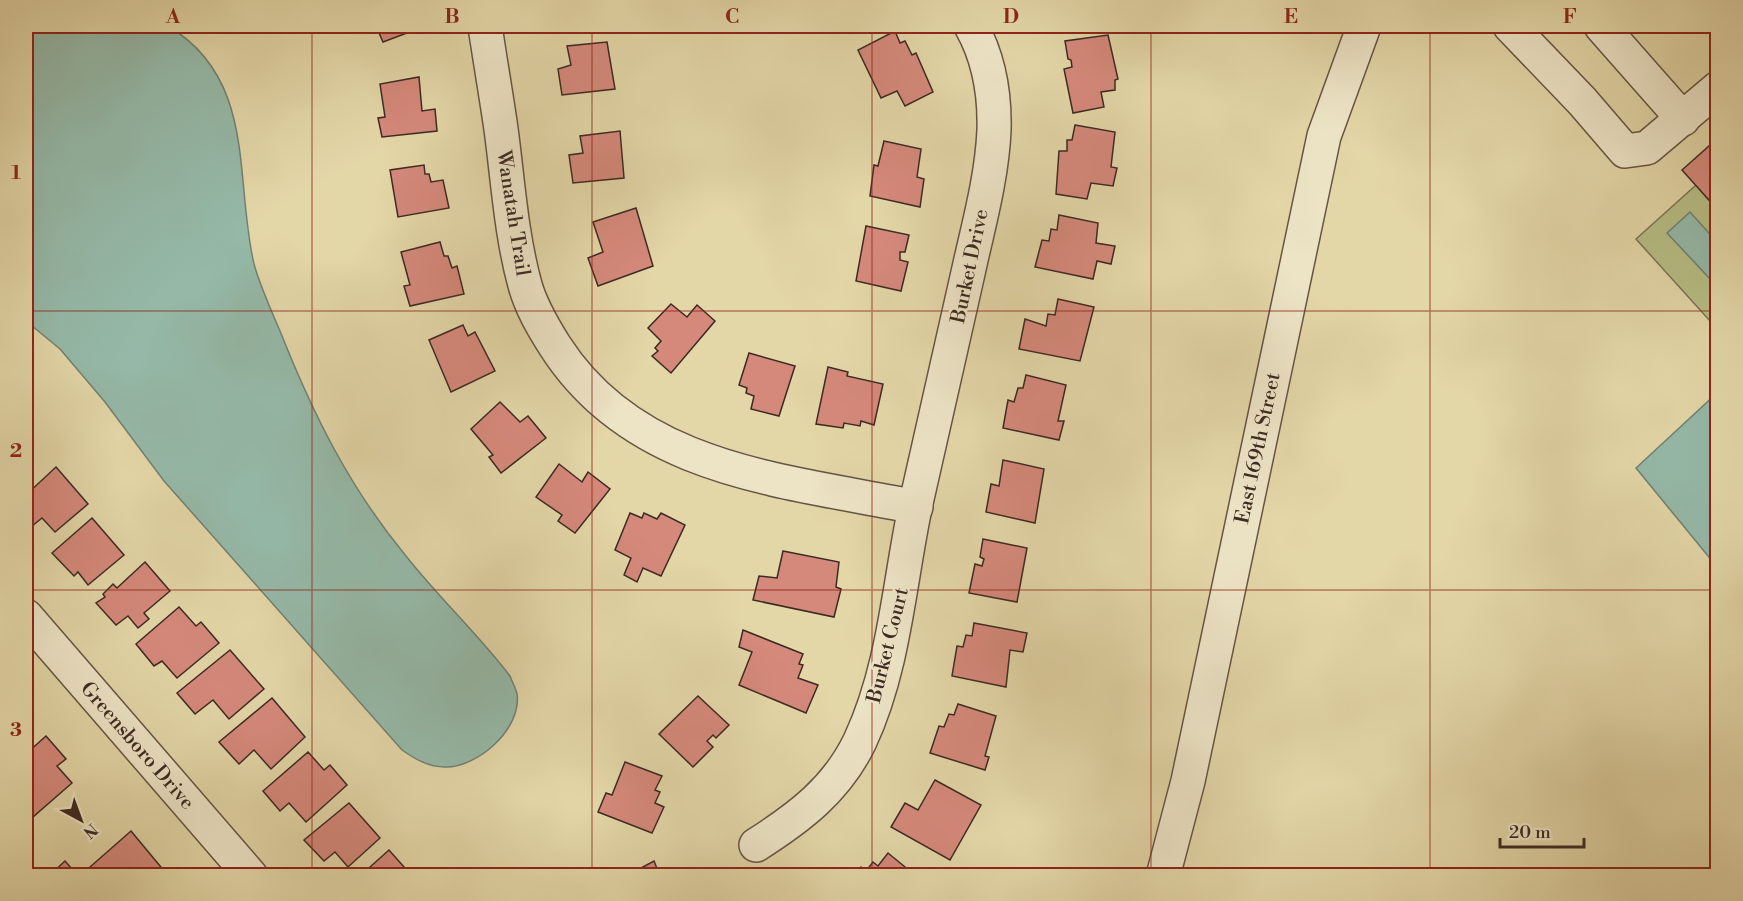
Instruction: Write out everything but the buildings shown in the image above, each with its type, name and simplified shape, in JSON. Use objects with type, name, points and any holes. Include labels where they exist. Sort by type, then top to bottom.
[{"type":"street","name":"Wanatah Trail","points":[[485,26],[513,232],[526,287],[539,320],[576,375],[614,411],[644,434],[690,456],[744,472],[915,507]]},
{"type":"street","name":"Burket Drive","points":[[915,507],[981,211],[994,131],[992,87],[985,51],[971,26]]},
{"type":"street","name":"East 169th Street","points":[[1163,876],[1188,781],[1324,136],[1364,26]]},
{"type":"street","points":[[1510,26],[1582,101],[1624,151],[1647,148],[1718,88]]},
{"type":"street","points":[[1601,26],[1683,119]]},
{"type":"street","name":"Burket Court","points":[[756,845],[796,820],[818,801],[840,776],[860,741],[880,690],[899,601],[915,507]]},
{"type":"street","name":"Greensboro Drive","points":[[26,616],[251,876]]},
{"type":"green space","points":[[1696,185],[1717,210],[1717,314],[1710,321],[1636,239]]},
{"type":"shaded area","points":[[26,26],[168,26],[196,48],[216,74],[229,102],[237,133],[248,232],[256,272],[319,420],[350,476],[386,530],[498,661],[510,676],[516,690],[517,707],[512,720],[505,733],[483,754],[457,766],[439,767],[427,764],[402,750],[164,481],[105,402],[60,349],[26,321]]},
{"type":"shaded area","points":[[1690,212],[1717,242],[1717,275],[1712,281],[1667,233]]},
{"type":"shaded area","points":[[1717,393],[1717,567],[1636,468]]}]
